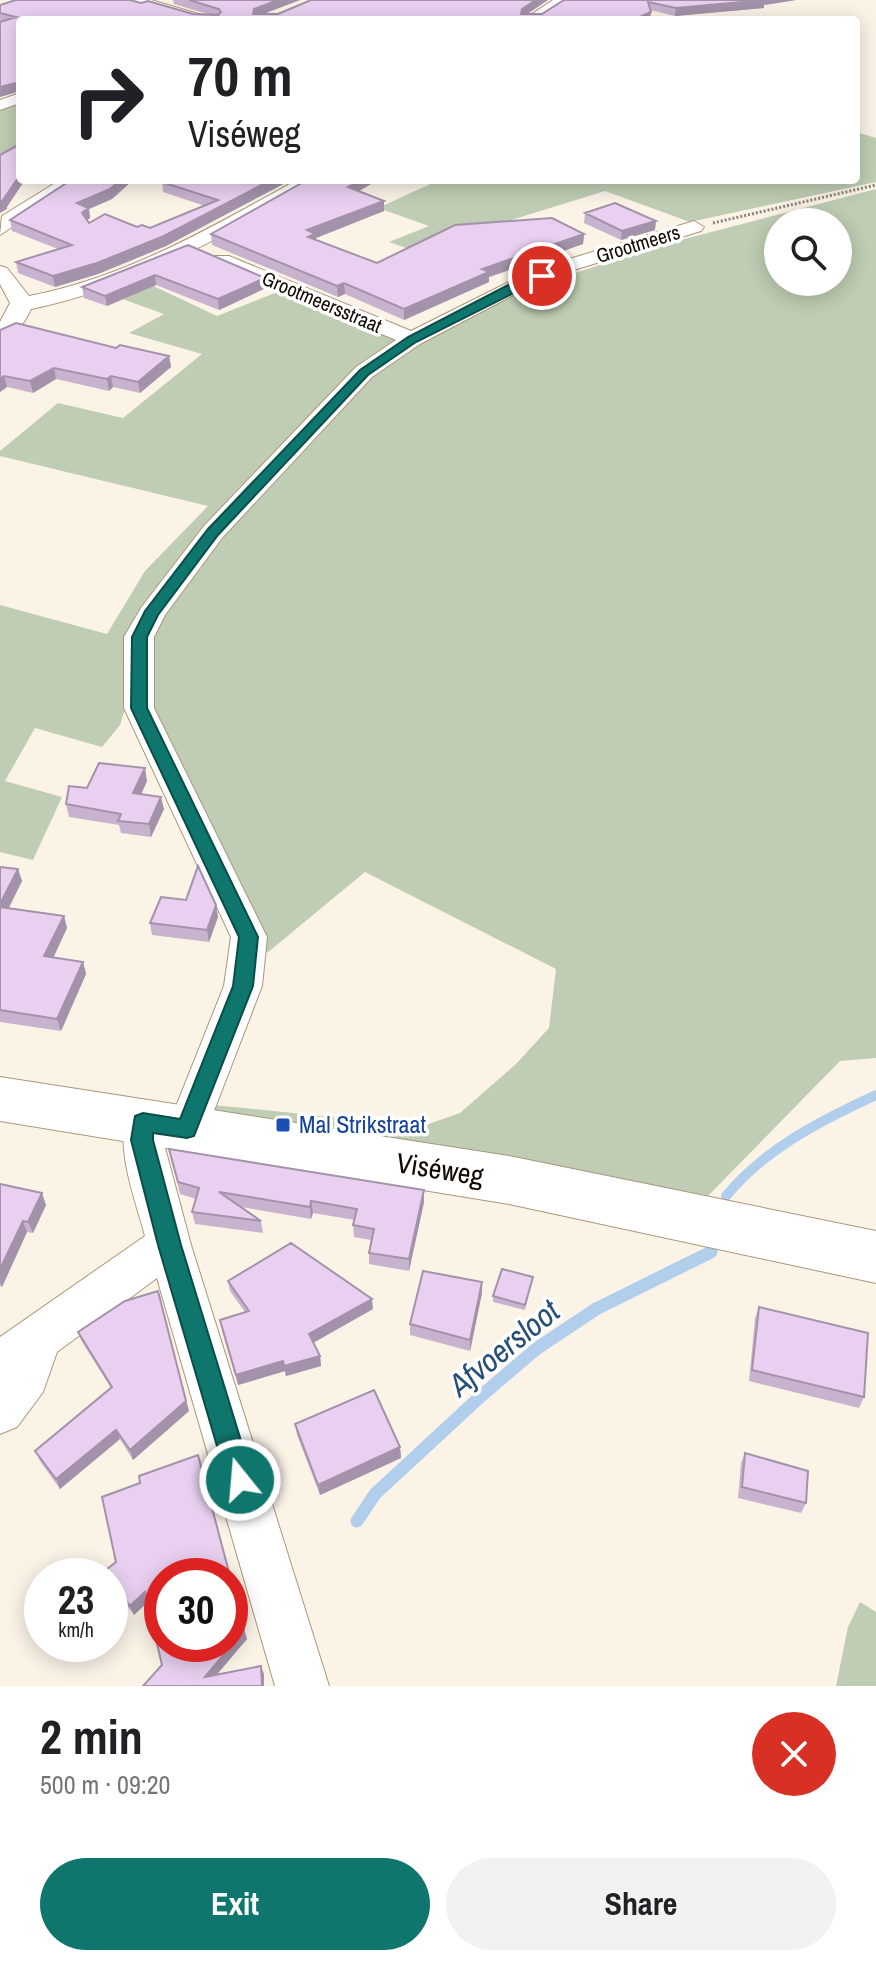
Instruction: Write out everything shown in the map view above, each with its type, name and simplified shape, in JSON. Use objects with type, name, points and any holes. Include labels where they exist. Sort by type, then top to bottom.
[{"type":"main road","name":"Viséweg","points":[[0,1099],[509,1180],[876,1257]]},
{"type":"street","points":[[135,0],[197,16]]},
{"type":"street","points":[[537,16],[563,0]]},
{"type":"street","points":[[0,229],[9,220],[67,184]]},
{"type":"street","points":[[22,304],[42,302],[107,280],[189,245],[303,184]]},
{"type":"street","name":"Grootmeers","points":[[165,1126],[243,986],[249,937],[139,708],[139,637],[151,614],[222,522],[364,372],[412,339],[514,287],[570,265],[694,227]]},
{"type":"street","name":"Grootmeersstraat","points":[[189,245],[412,339]]},
{"type":"street","points":[[0,272],[20,294],[22,304],[12,323],[0,334]]},
{"type":"street","points":[[165,1126],[142,1140],[169,1245],[302,1686]]},
{"type":"street","points":[[0,1410],[26,1376],[19,1352],[131,1269],[169,1245]]},
{"type":"path","name":"Grootmeers","points":[[694,227],[876,185]]},
{"type":"green space","points":[[16,103],[16,158],[0,156],[0,109]]},
{"type":"green space","points":[[860,133],[876,138],[876,182],[690,222],[605,191],[479,230],[426,255],[389,242],[429,226],[378,208],[430,184],[860,184]]},
{"type":"green space","points":[[876,189],[876,1058],[840,1061],[705,1199],[211,1112],[213,1105],[423,1126],[460,1113],[517,1063],[549,1028],[556,969],[365,872],[267,953],[151,718],[150,635],[172,598],[302,446],[373,372],[422,339],[526,289],[658,246],[764,218],[764,296],[852,296],[852,208],[803,208]]},
{"type":"green space","points":[[130,275],[217,316],[280,291],[399,341],[186,551],[147,600],[129,640],[126,705],[120,725],[102,747],[35,728],[5,781],[62,797],[33,860],[0,852],[0,605],[107,634],[145,571],[208,506],[0,456],[0,451],[58,403],[123,418],[202,354],[129,333],[164,314],[94,289]]},
{"type":"green space","points":[[860,1602],[876,1612],[876,1686],[836,1686],[848,1627]]},
{"type":"building","points":[[16,0],[130,0],[148,1],[193,14],[218,15],[221,12],[219,9],[189,0],[278,0],[254,9],[253,14],[278,14],[311,0],[536,0],[522,9],[521,14],[542,14],[564,0],[764,0],[676,8],[648,2],[651,12],[642,16],[16,17],[0,13],[0,5]]},
{"type":"building","points":[[16,17],[16,83],[0,87],[0,22]]},
{"type":"building","points":[[16,146],[16,181],[0,202],[0,155]]},
{"type":"building","points":[[65,184],[116,184],[77,203],[88,208],[82,213],[89,223],[105,214],[137,227],[150,228],[218,200],[168,184],[263,184],[164,236],[97,263],[53,276],[16,262],[72,245],[10,220]]},
{"type":"building","points":[[300,184],[354,184],[348,187],[384,201],[307,230],[315,234],[308,237],[377,263],[455,225],[552,218],[584,234],[482,269],[489,272],[404,309],[344,283],[337,286],[211,234]]},
{"type":"building","points":[[615,203],[656,221],[622,231],[585,213]]},
{"type":"building","points":[[188,245],[265,278],[218,299],[155,275],[105,296],[82,287]]},
{"type":"building","points":[[16,323],[116,348],[120,345],[169,356],[138,382],[54,368],[30,381],[4,376],[0,379],[0,330]]},
{"type":"building","points":[[99,763],[145,768],[133,793],[161,797],[149,824],[118,821],[121,814],[66,804],[69,786],[87,788]]},
{"type":"building","points":[[198,866],[216,905],[207,930],[150,923],[161,897],[186,900]]},
{"type":"building","points":[[0,867],[18,869],[0,904]]},
{"type":"building","points":[[0,907],[64,916],[44,956],[83,962],[57,1019],[0,1010]]},
{"type":"building","points":[[169,1149],[424,1190],[409,1259],[369,1253],[374,1229],[353,1225],[357,1209],[311,1201],[310,1207],[219,1192],[261,1221],[192,1212],[199,1188],[178,1182]]},
{"type":"building","points":[[0,1184],[42,1193],[28,1222],[23,1221],[0,1269]]},
{"type":"building","points":[[291,1243],[372,1299],[309,1334],[320,1356],[284,1366],[283,1361],[236,1375],[220,1320],[249,1311],[228,1281]]},
{"type":"building","points":[[502,1269],[533,1277],[525,1305],[493,1296]]},
{"type":"building","points":[[423,1271],[482,1282],[470,1340],[410,1324]]},
{"type":"building","points":[[158,1291],[186,1401],[130,1450],[116,1430],[56,1479],[35,1451],[112,1387],[78,1332],[125,1301]]},
{"type":"building","points":[[759,1307],[868,1333],[864,1397],[752,1370]]},
{"type":"building","points":[[374,1390],[400,1447],[318,1485],[295,1424]]},
{"type":"building","points":[[745,1453],[808,1471],[806,1503],[742,1487]]},
{"type":"building","points":[[198,1455],[225,1558],[144,1558],[144,1593],[130,1606],[128,1558],[115,1558],[102,1497],[140,1483],[139,1476]]},
{"type":"building","points":[[161,1662],[217,1662],[205,1677],[261,1666],[262,1686],[143,1686]]},
{"type":"waterway","name":"Afvoersloot","points":[[726,1196],[758,1164],[795,1137],[876,1095]]},
{"type":"waterway","name":"Afvoersloot","points":[[357,1521],[375,1494],[536,1349],[596,1309],[711,1252]]},
{"type":"place","name":"Mal Strikstraat","points":[[283,1125]]},
{"type":"route","points":[[240,1480],[169,1245],[142,1140],[143,1123],[187,1129],[243,986],[249,937],[139,708],[139,637],[151,614],[213,532],[364,372],[412,339],[542,276]]}]
